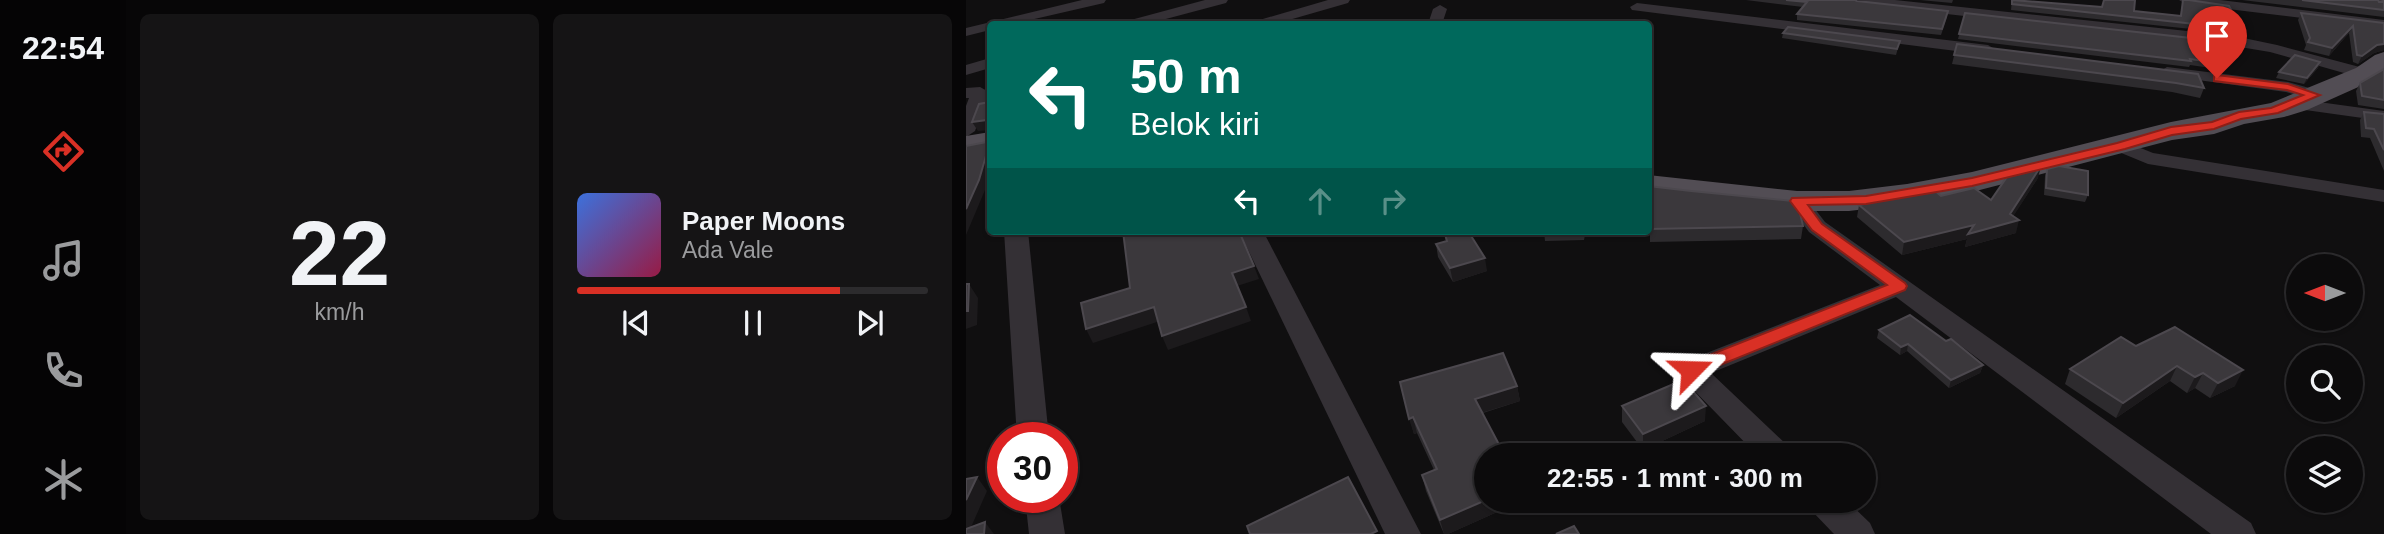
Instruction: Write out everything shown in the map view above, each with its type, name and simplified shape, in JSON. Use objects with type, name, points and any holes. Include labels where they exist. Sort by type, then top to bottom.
[{"type":"main road","points":[[1652,185],[1797,201],[1849,201],[1907,194],[1972,182],[2121,146],[2171,131],[2214,125],[2239,116],[2295,103],[2374,67]]},
{"type":"main road","points":[[966,145],[987,142]]},
{"type":"street","points":[[1010,21],[1099,0]]},
{"type":"street","points":[[1143,21],[1221,0]]},
{"type":"street","points":[[1271,21],[1343,0]]},
{"type":"street","points":[[1866,0],[1956,6],[2234,41],[2374,67]]},
{"type":"street","points":[[2186,0],[2384,24]]},
{"type":"street","points":[[1637,7],[2009,52]]},
{"type":"street","points":[[1436,21],[1440,9]]},
{"type":"street","points":[[966,32],[987,27]]},
{"type":"street","points":[[966,70],[987,64]]},
{"type":"street","points":[[2147,69],[2288,87],[2295,103],[2384,116]]},
{"type":"street","points":[[966,131],[979,92]]},
{"type":"street","points":[[2121,146],[2148,158],[2384,196]]},
{"type":"street","points":[[1797,201],[1817,227],[2238,534]]},
{"type":"street","points":[[1016,235],[1032,422]]},
{"type":"street","points":[[1253,235],[1403,534]]},
{"type":"street","points":[[1765,443],[1691,370],[1899,286]]},
{"type":"street","points":[[1044,513],[1047,534]]},
{"type":"street","points":[[1836,513],[1857,534]]},
{"type":"building","points":[[1786,0],[1855,0],[1948,11],[1942,29],[1797,14],[1807,2]]},
{"type":"building","points":[[2012,0],[2102,7],[2104,0],[2135,0],[2134,11],[2181,16],[2183,0],[2189,0],[2229,6],[2241,29],[2012,4]]},
{"type":"building","points":[[2302,0],[2378,0],[2384,2],[2384,10]]},
{"type":"building","points":[[1965,13],[2218,41],[2228,64],[1959,34]]},
{"type":"building","points":[[2301,13],[2384,23],[2384,44],[2377,45],[2362,56],[2357,55],[2353,26],[2332,48],[2308,42],[2310,38]]},
{"type":"building","points":[[1788,27],[1900,41],[1897,49],[1783,33]]},
{"type":"building","points":[[1957,44],[2198,74],[2204,88],[1954,55]]},
{"type":"building","points":[[2295,55],[2320,62],[2307,78],[2279,72]]},
{"type":"building","points":[[2384,69],[2384,100],[2362,96],[2360,83]]},
{"type":"building","points":[[987,103],[987,120],[972,122],[979,104]]},
{"type":"building","points":[[2364,112],[2384,114],[2384,150],[2374,129],[2366,128]]},
{"type":"building","points":[[987,142],[987,152],[979,180],[966,209],[966,146]]},
{"type":"building","points":[[2041,166],[2010,214],[2019,220],[1968,234],[1974,225],[1904,242],[1859,205],[1934,190],[1941,196],[1974,188],[1991,200],[2009,174]]},
{"type":"building","points":[[2059,166],[2088,171],[2088,195],[2046,188],[2047,169]]},
{"type":"building","points":[[1652,186],[1793,201],[1799,209],[1803,226],[1652,229]]},
{"type":"building","points":[[1123,235],[1241,235],[1254,266],[1232,273],[1246,307],[1162,336],[1154,307],[1086,329],[1081,303],[1130,288]]},
{"type":"building","points":[[1445,235],[1471,235],[1485,258],[1450,268],[1436,244],[1447,241]]},
{"type":"building","points":[[966,284],[969,284],[968,311],[966,311]]},
{"type":"building","points":[[1910,315],[1946,341],[1951,339],[1983,365],[1951,380],[1908,344],[1901,347],[1879,330]]},
{"type":"building","points":[[2175,327],[2243,370],[2218,383],[2203,373],[2195,377],[2177,366],[2123,403],[2070,369],[2121,337],[2136,346]]},
{"type":"building","points":[[1503,353],[1517,386],[1475,399],[1498,443],[1474,443],[1474,505],[1440,520],[1422,475],[1437,469],[1413,417],[1409,419],[1400,382]]},
{"type":"building","points":[[1683,380],[1706,406],[1643,434],[1622,406]]},
{"type":"building","points":[[977,477],[966,500],[966,479]]},
{"type":"building","points":[[1348,477],[1377,531],[1371,534],[1250,534],[1247,526]]},
{"type":"building","points":[[985,522],[984,534],[966,534],[966,529]]},
{"type":"building","points":[[1574,526],[1579,534],[1556,534]]},
{"type":"route","points":[[1691,370],[1899,286],[1817,227],[1808,219],[1797,201],[1866,200],[1972,182],[2121,146],[2171,131],[2214,125],[2239,116],[2274,111],[2314,95],[2288,87],[2217,78]]}]
